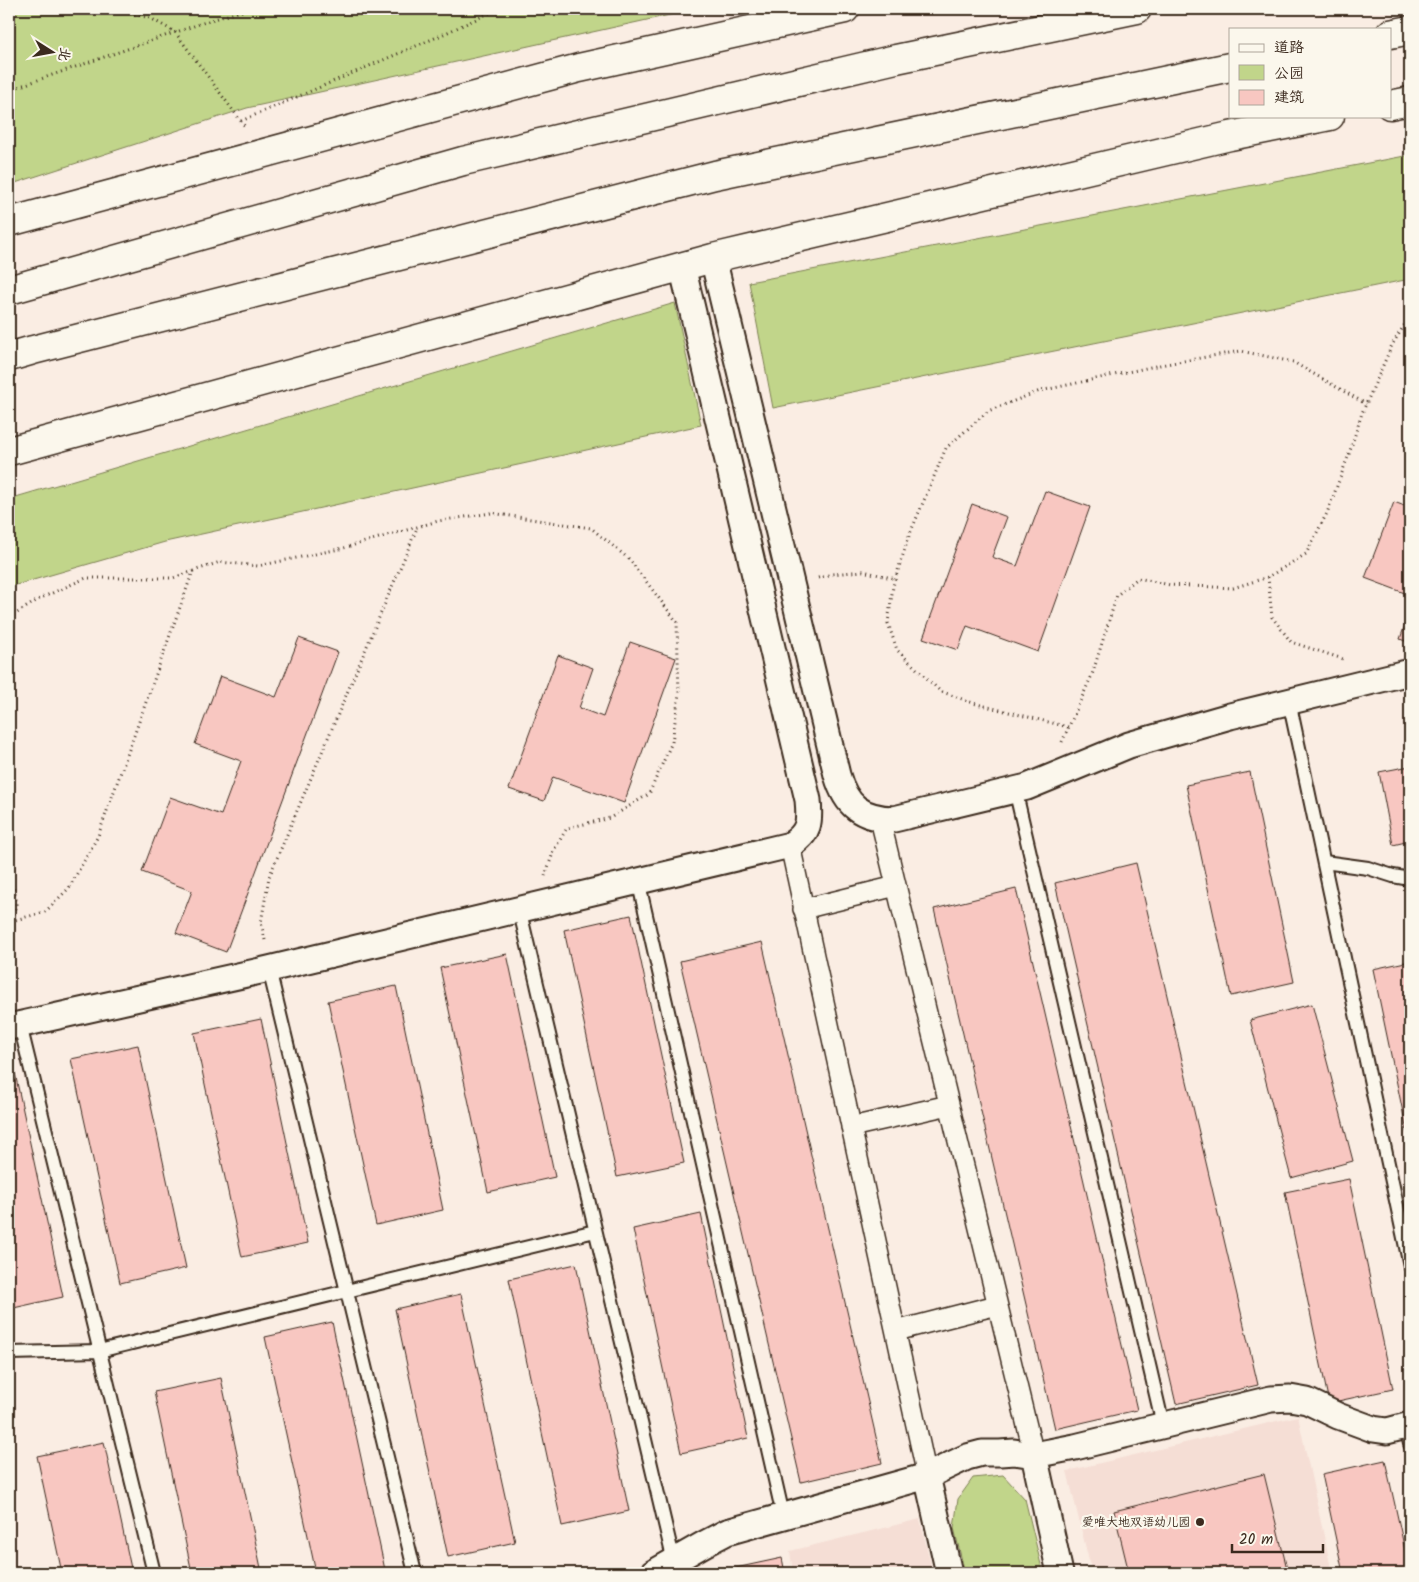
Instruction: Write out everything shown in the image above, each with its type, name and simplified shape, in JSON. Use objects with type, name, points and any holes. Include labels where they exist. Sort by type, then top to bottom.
[{"type":"main road","points":[[9,222],[579,68],[845,9]]},
{"type":"main road","points":[[9,290],[463,161],[896,59],[1137,9]]},
{"type":"main road","points":[[1392,34],[1410,30]]},
{"type":"main road","points":[[9,358],[43,347],[715,175],[1229,67]]},
{"type":"main road","points":[[1392,105],[1410,101]]},
{"type":"main road","points":[[9,452],[713,258],[1230,136],[1320,118]]},
{"type":"street","points":[[713,258],[842,791],[851,804],[863,813],[880,819],[894,819],[1027,787],[1129,745],[1289,701],[1410,672]]},
{"type":"street","points":[[14,1026],[268,969],[790,844],[800,839],[807,828],[810,816],[808,800],[682,266]]},
{"type":"street","points":[[880,819],[1034,1455],[1060,1573]]},
{"type":"street","points":[[790,844],[948,1573]]},
{"type":"street","points":[[804,909],[896,886]]},
{"type":"street","points":[[851,1127],[949,1105]]},
{"type":"street","points":[[896,1331],[998,1305]]},
{"type":"street","points":[[664,1567],[727,1532],[927,1476],[967,1457],[982,1453],[1014,1452],[1034,1455],[1075,1447],[1271,1399],[1290,1398],[1307,1401],[1351,1422],[1373,1429],[1409,1432]]},
{"type":"lane","points":[[1289,701],[1410,1266]]},
{"type":"lane","points":[[1015,790],[1163,1425]]},
{"type":"lane","points":[[1324,862],[1368,868],[1410,879]]},
{"type":"lane","points":[[638,880],[783,1515]]},
{"type":"lane","points":[[527,906],[596,1231],[664,1567]]},
{"type":"lane","points":[[268,969],[415,1573]]},
{"type":"lane","points":[[14,1026],[99,1351],[154,1573]]},
{"type":"lane","points":[[9,1353],[99,1351],[596,1231]]},
{"type":"path","points":[[115,9],[150,18],[176,32],[264,153]]},
{"type":"path","points":[[9,90],[176,32],[249,9]]},
{"type":"path","points":[[241,121],[438,37],[498,9]]},
{"type":"path","points":[[1050,777],[1068,727],[1092,674],[1117,595],[1138,578],[1170,585],[1233,588],[1268,577],[1306,554],[1327,513],[1366,404],[1392,345],[1410,316]]},
{"type":"path","points":[[1068,727],[973,703],[940,691],[897,650],[888,623],[896,579],[909,536],[946,448],[988,411],[1040,391],[1160,365],[1241,352],[1293,362],[1366,404]]},
{"type":"path","points":[[9,618],[41,598],[86,578],[173,578],[220,562],[258,566],[344,548],[438,520],[491,513],[590,528],[630,559],[677,622],[679,694],[672,742],[649,794],[610,818],[567,828],[554,850],[527,906]]},
{"type":"path","points":[[268,969],[270,956],[261,923],[269,877],[417,527]]},
{"type":"path","points":[[10,922],[45,912],[69,888],[98,836],[194,571]]},
{"type":"path","points":[[792,586],[832,574],[863,572],[896,579]]},
{"type":"path","points":[[1268,577],[1272,617],[1291,642],[1340,658],[1382,678]]},
{"type":"path","points":[[9,880],[16,897],[16,909],[10,922]]},
{"type":"shaded area","name":"爱唯大地双语幼儿园","points":[[1298,1416],[1332,1573],[1092,1573],[1067,1471]]},
{"type":"shaded area","points":[[920,1519],[933,1573],[793,1573],[790,1551]]},
{"type":"green space","points":[[9,9],[697,9],[247,108],[9,185]]},
{"type":"green space","points":[[1410,155],[1410,279],[773,408],[749,282]]},
{"type":"green space","points":[[675,303],[701,425],[165,542],[9,587],[9,499]]},
{"type":"green space","points":[[1003,1475],[1025,1499],[1043,1573],[965,1573],[954,1528],[958,1499],[973,1478]]},
{"type":"building","points":[[1045,491],[1090,507],[1038,652],[967,626],[958,650],[923,638],[972,504],[1007,517],[992,557],[1017,566]]},
{"type":"building","points":[[1394,502],[1410,508],[1410,595],[1365,578]]},
{"type":"building","points":[[1410,611],[1410,643],[1400,639]]},
{"type":"building","points":[[299,638],[338,652],[226,952],[176,933],[192,891],[142,872],[170,797],[221,815],[241,761],[195,744],[220,676],[276,697]]},
{"type":"building","points":[[630,642],[676,658],[624,803],[553,777],[544,801],[509,789],[558,655],[593,668],[579,708],[603,717]]},
{"type":"building","points":[[1410,766],[1410,841],[1393,845],[1379,772]]},
{"type":"building","points":[[1250,772],[1294,982],[1231,996],[1186,785]]},
{"type":"building","points":[[1136,863],[1258,1385],[1176,1404],[1055,883]]},
{"type":"building","points":[[1016,889],[1137,1410],[1055,1429],[934,909]]},
{"type":"building","points":[[631,915],[684,1163],[617,1177],[564,930]]},
{"type":"building","points":[[762,942],[882,1463],[801,1482],[680,961]]},
{"type":"building","points":[[507,954],[555,1177],[488,1192],[440,968]]},
{"type":"building","points":[[1410,961],[1410,1146],[1373,969]]},
{"type":"building","points":[[396,986],[443,1210],[376,1225],[328,1001]]},
{"type":"building","points":[[1312,1004],[1353,1161],[1291,1178],[1250,1020]]},
{"type":"building","points":[[261,1019],[308,1243],[242,1257],[194,1033]]},
{"type":"building","points":[[138,1045],[186,1268],[120,1283],[71,1059]]},
{"type":"building","points":[[15,1073],[63,1297],[9,1309],[9,1074]]},
{"type":"building","points":[[1349,1179],[1393,1389],[1329,1403],[1285,1192]]},
{"type":"building","points":[[701,1214],[748,1438],[681,1453],[633,1229]]},
{"type":"building","points":[[576,1264],[629,1511],[562,1526],[509,1279]]},
{"type":"building","points":[[461,1294],[515,1542],[448,1557],[395,1309]]},
{"type":"building","points":[[332,1322],[385,1570],[371,1573],[316,1573],[265,1337]]},
{"type":"building","points":[[221,1378],[262,1573],[192,1573],[154,1392]]},
{"type":"building","points":[[104,1442],[132,1573],[62,1573],[37,1456]]},
{"type":"building","points":[[1385,1460],[1410,1573],[1343,1573],[1322,1474]]},
{"type":"building","points":[[1264,1474],[1288,1573],[1129,1573],[1114,1511]]},
{"type":"building","points":[[782,1558],[785,1573],[717,1572]]},
{"type":"place","name":"爱唯大地双语幼儿园","points":[[1200,1522]]}]
